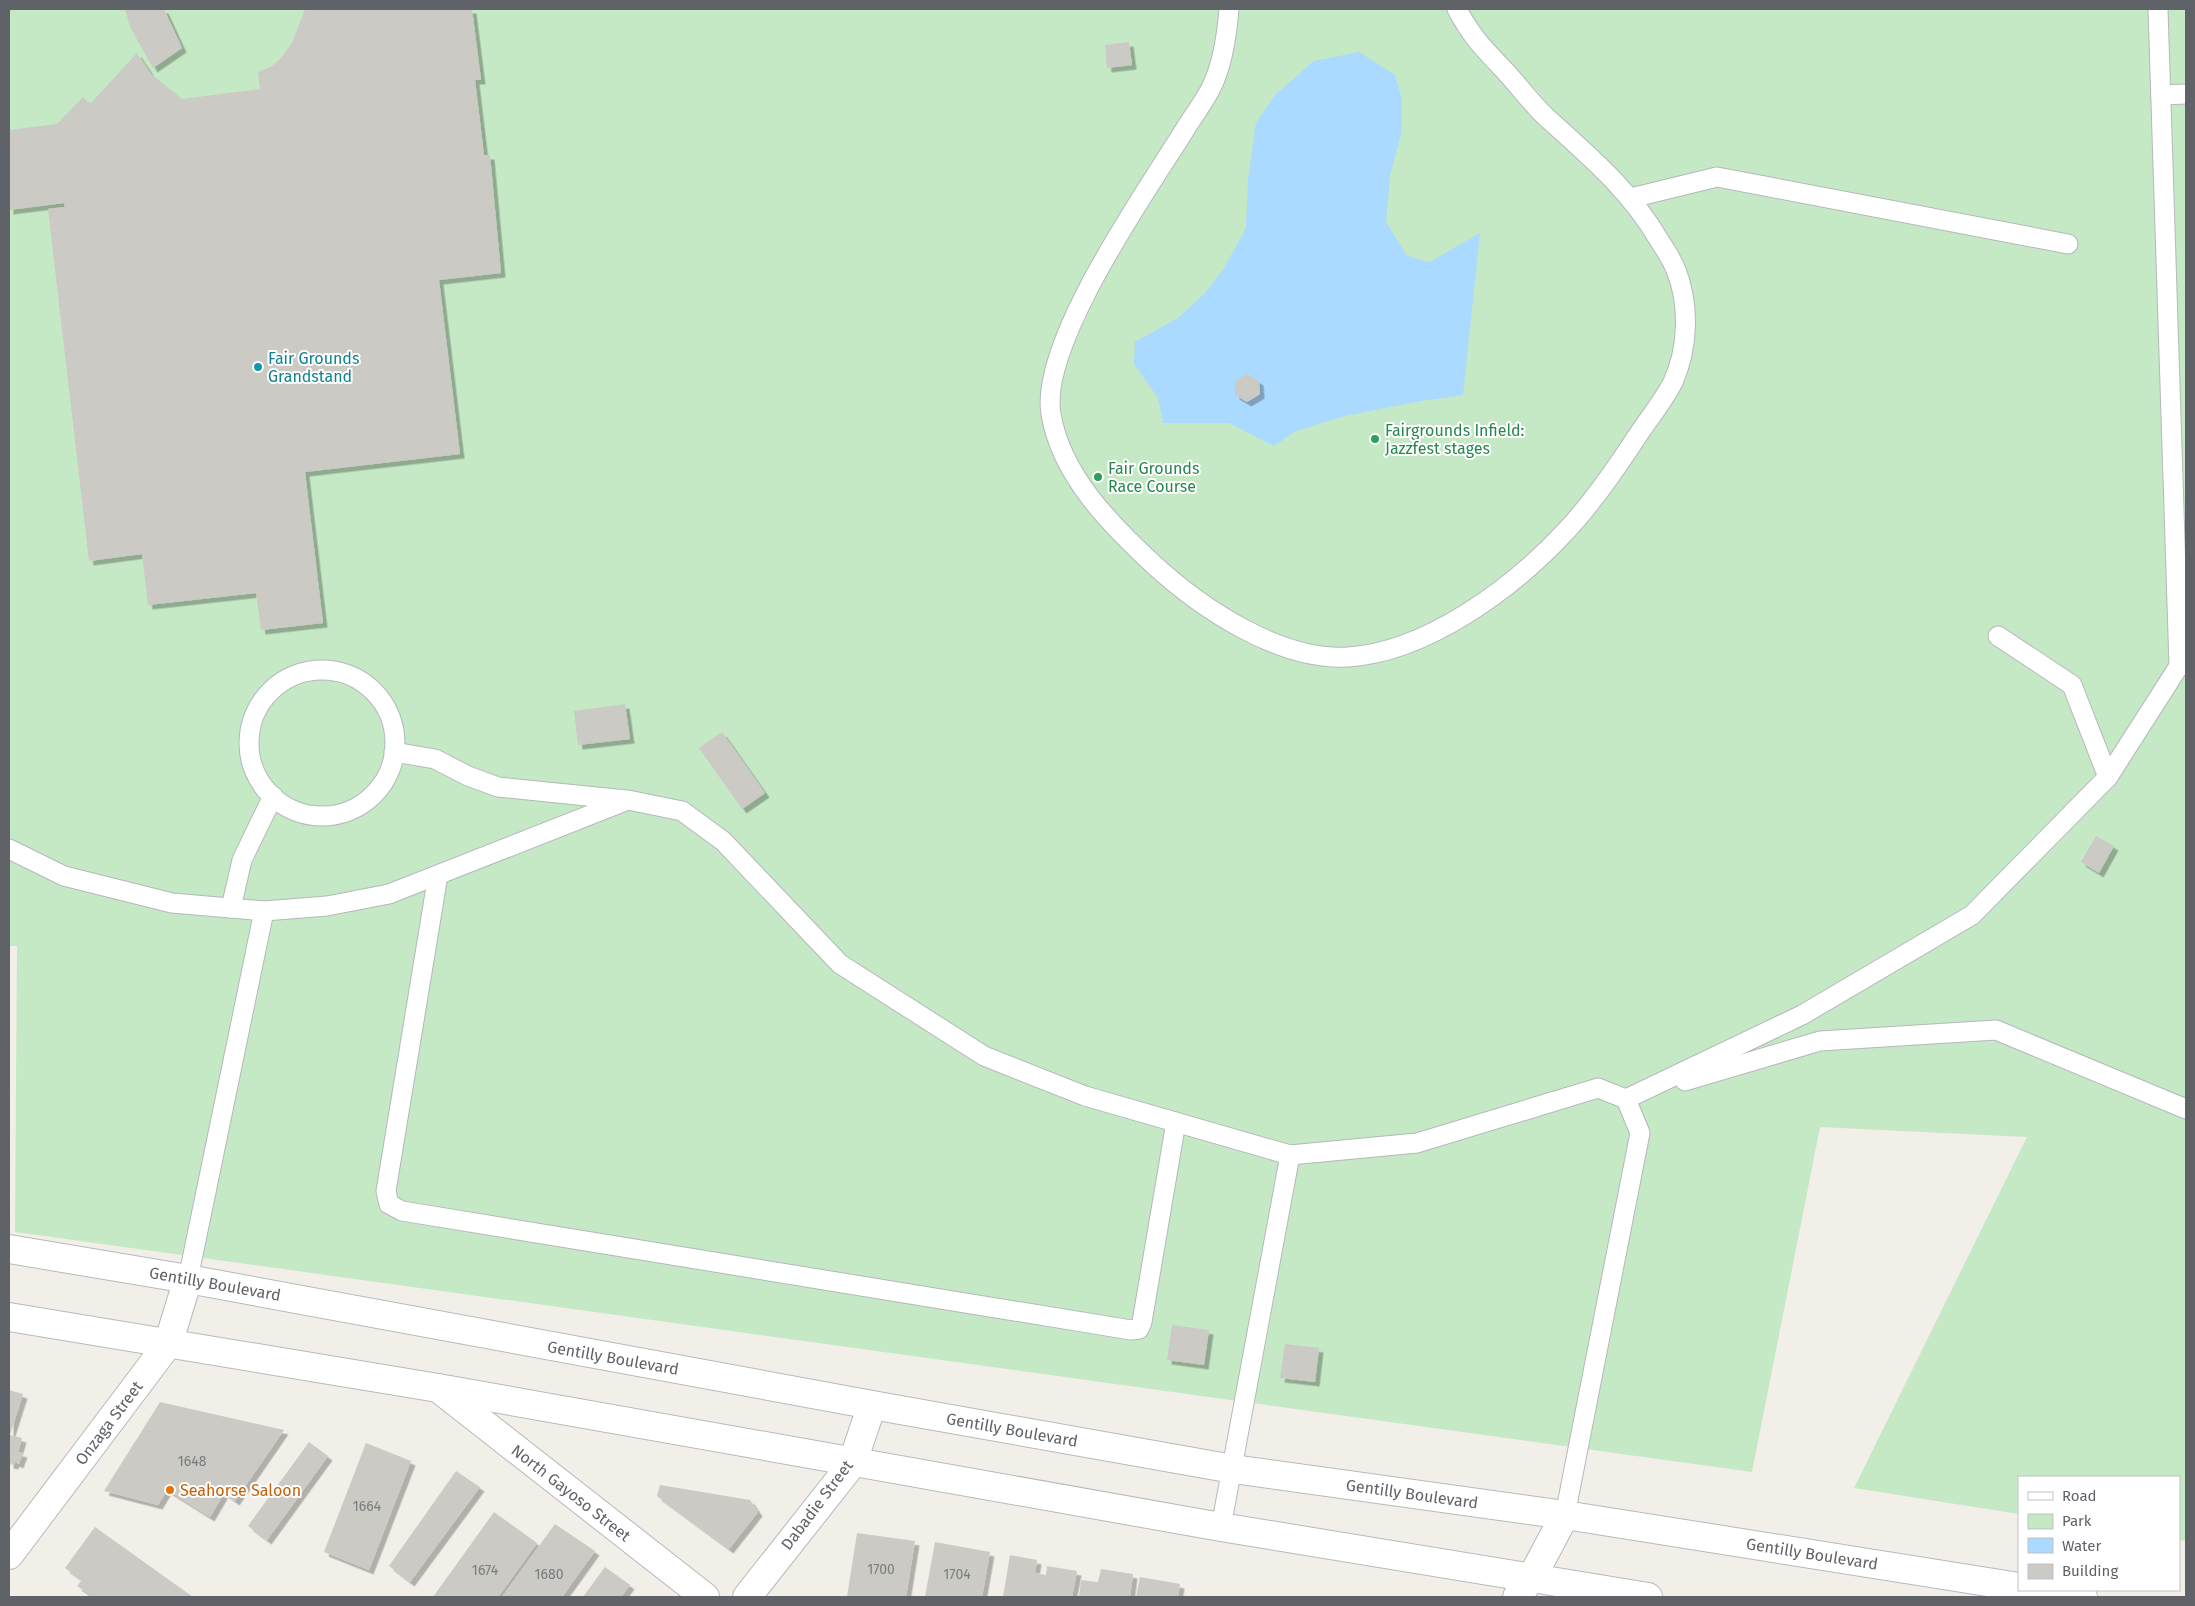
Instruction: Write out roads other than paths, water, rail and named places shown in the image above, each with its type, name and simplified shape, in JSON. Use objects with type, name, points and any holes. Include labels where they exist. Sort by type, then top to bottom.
[{"type":"main road","name":"Gentilly Boulevard","points":[[9,1249],[188,1279],[872,1405],[1233,1469],[1565,1515],[2018,1587]]},
{"type":"main road","name":"Onzaga Street","points":[[9,1555],[168,1344],[188,1279]]},
{"type":"main road","points":[[9,1317],[438,1388],[852,1464],[1221,1528],[1525,1587],[1648,1597]]},
{"type":"main road","name":"North Gayoso Street","points":[[438,1388],[705,1597]]},
{"type":"main road","name":"Dabadie Street","points":[[747,1597],[852,1464],[872,1405]]},
{"type":"main road","points":[[1525,1587],[1565,1515]]},
{"type":"main road","points":[[2043,1591],[2083,1597]]},
{"type":"lane","points":[[1229,9],[1226,36],[1213,84],[1105,259],[1068,332],[1052,376],[1050,411],[1062,452],[1086,490],[1117,531],[1170,580],[1211,610],[1253,635],[1303,652],[1345,657],[1379,652],[1409,642],[1464,616],[1517,576],[1565,533],[1610,477],[1673,382],[1686,338],[1684,302],[1676,270],[1631,198],[1596,161],[1542,112],[1471,36],[1457,9]]},
{"type":"lane","points":[[1626,1099],[1802,1015],[1972,915],[2108,777],[2180,666],[2182,604],[2158,9]]},
{"type":"lane","points":[[2161,95],[2186,94]]},
{"type":"lane","points":[[1631,198],[1717,177],[2068,244]]},
{"type":"lane","points":[[1998,636],[2072,685],[2108,777]]},
{"type":"lane","points":[[324,669],[348,674],[369,686],[385,705],[394,728],[394,752],[388,775],[374,795],[354,809],[332,816],[307,815],[285,806],[272,796],[254,771],[248,747],[251,723],[262,701],[278,684],[300,672],[324,669]]},
{"type":"lane","points":[[394,752],[435,759],[468,776],[498,787],[628,800],[682,811],[723,841],[840,964],[984,1056],[1085,1096],[1290,1155],[1417,1143],[1598,1088],[1626,1099],[1820,1041],[1996,1030],[2186,1109]]},
{"type":"lane","points":[[231,908],[242,860],[272,796]]},
{"type":"lane","points":[[9,849],[64,876],[172,903],[264,911],[327,906],[389,894],[628,800]]},
{"type":"lane","points":[[438,875],[386,1190],[389,1204],[402,1211],[1139,1330],[1142,1322],[1176,1122]]},
{"type":"lane","points":[[188,1279],[264,911]]},
{"type":"lane","points":[[1565,1515],[1640,1133],[1626,1099]]},
{"type":"lane","points":[[1221,1528],[1290,1155]]},
{"type":"water","points":[[1359,52],[1395,75],[1402,100],[1401,134],[1390,175],[1386,222],[1407,256],[1430,262],[1480,233],[1463,395],[1345,416],[1296,431],[1274,446],[1229,423],[1163,423],[1158,398],[1134,364],[1135,342],[1178,318],[1203,295],[1223,270],[1246,228],[1248,180],[1256,123],[1275,95],[1314,61]]},
{"type":"place","name":"Fair Grounds Grandstand","points":[[258,367]]},
{"type":"place","name":"Fairgrounds Infield: Jazzfest stages","points":[[1375,439]]},
{"type":"place","name":"Fair Grounds Race Course","points":[[1098,477]]},
{"type":"place","name":"Seahorse Saloon","points":[[170,1490]]}]
